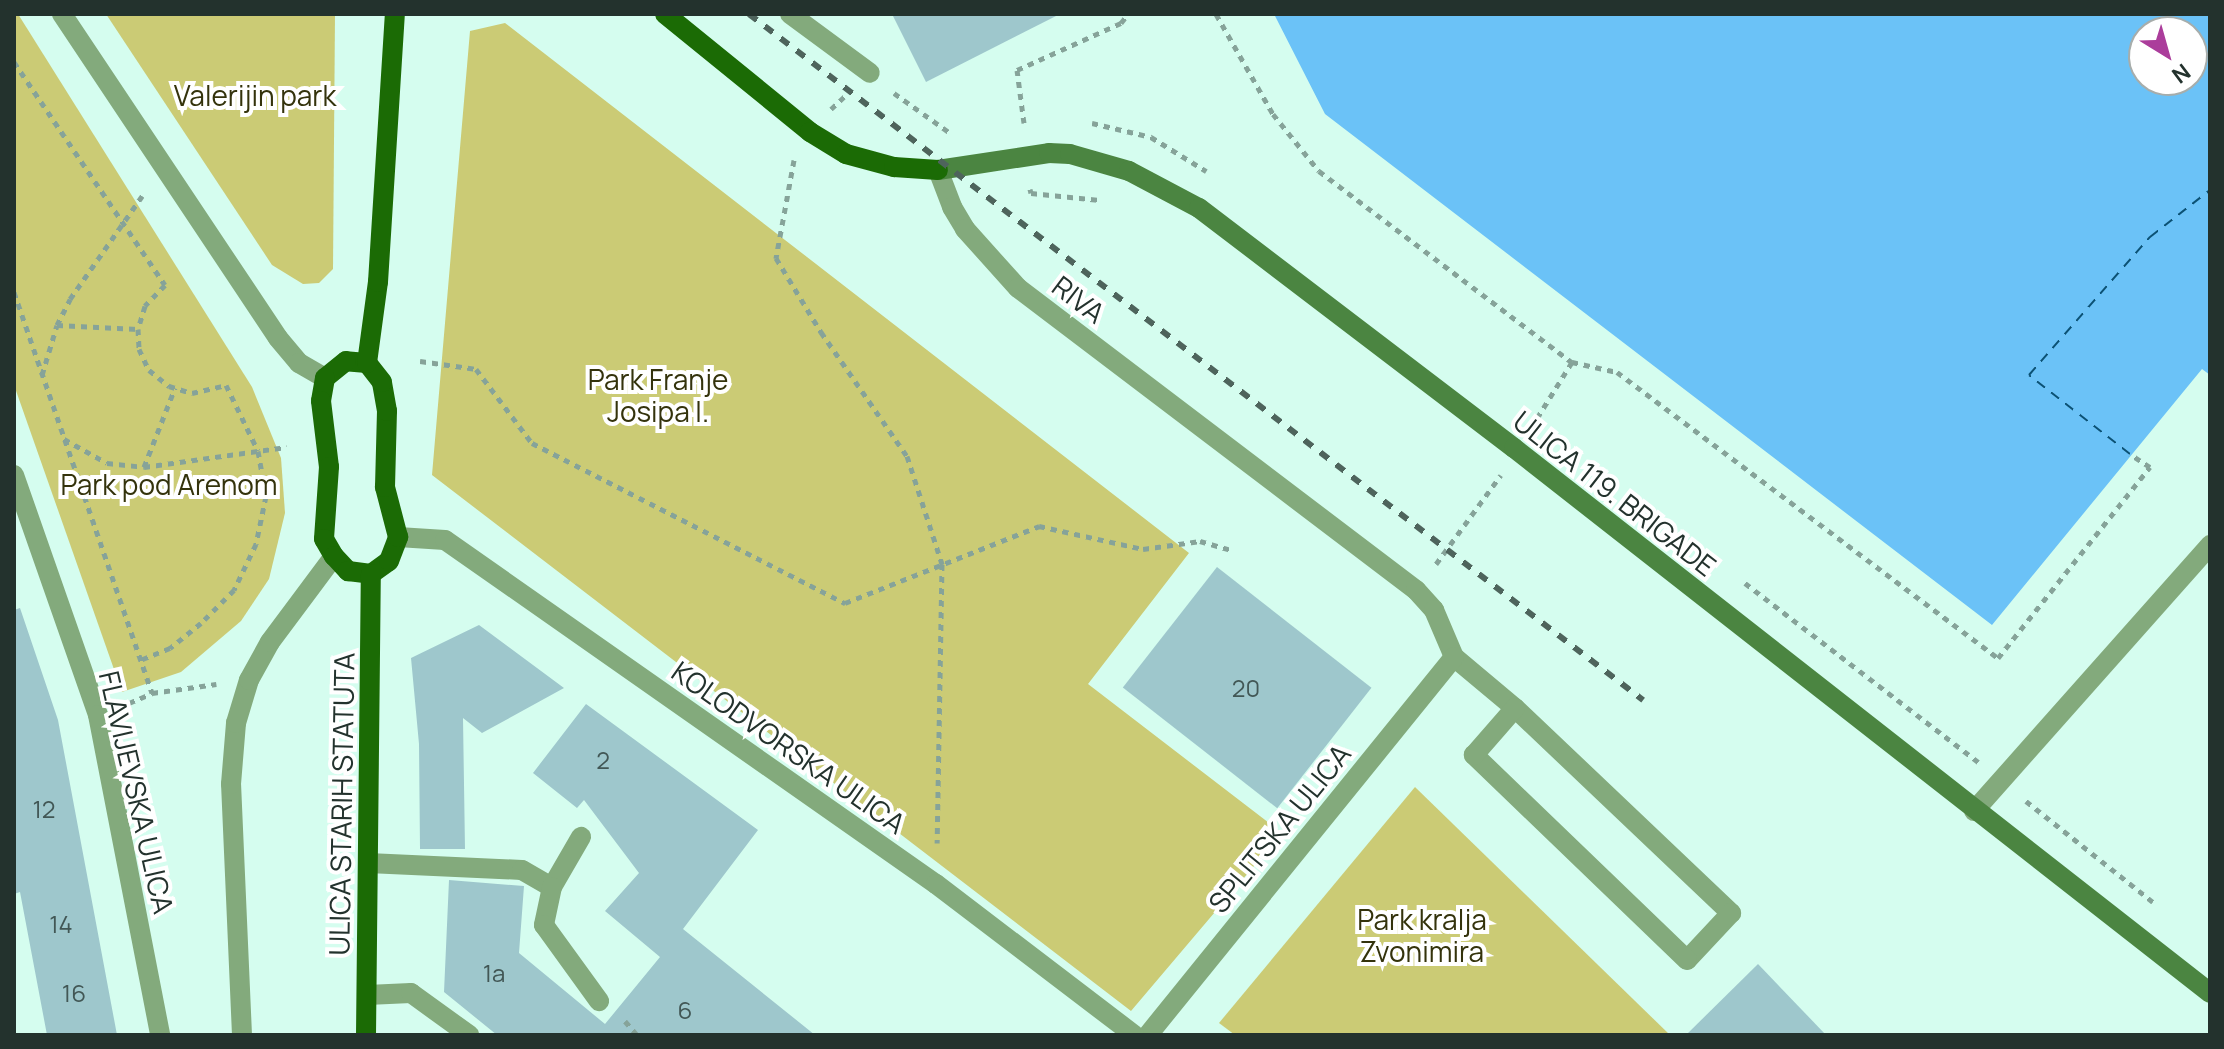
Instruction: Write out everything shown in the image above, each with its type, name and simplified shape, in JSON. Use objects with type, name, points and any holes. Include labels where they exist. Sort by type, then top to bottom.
[{"type":"main road","points":[[665,14],[810,132],[846,154],[894,167],[938,170]]},
{"type":"main road","points":[[367,363],[346,361],[325,378],[321,401],[329,467],[324,539],[348,571],[371,574],[389,561],[398,537],[385,487],[387,411],[382,382],[367,363],[378,282],[398,21]]},
{"type":"main road","name":"ULICA 119. BRIGADE","points":[[938,170],[1049,153],[1101,160],[1129,171],[1199,208],[1514,448],[2210,993]]},
{"type":"main road","name":"ULICA STARIH STATUTA","points":[[362,1032],[367,995],[371,574]]},
{"type":"street","points":[[62,14],[278,338],[299,363],[325,378]]},
{"type":"street","points":[[790,14],[870,73]]},
{"type":"street","name":"RIVA","points":[[938,170],[965,229],[1018,288],[1416,590],[1434,610],[1454,657]]},
{"type":"street","name":"FLAVIJEVSKA ULICA","points":[[14,475],[98,715],[160,1035]]},
{"type":"street","name":"KOLODVORSKA ULICA","points":[[398,537],[445,540],[936,884],[1134,1035]]},
{"type":"street","points":[[1974,811],[2210,545]]},
{"type":"street","points":[[242,1035],[231,784],[236,723],[249,680],[277,632],[334,556]]},
{"type":"street","points":[[1454,657],[1515,708],[1731,913],[1687,960],[1474,755],[1515,708]]},
{"type":"street","name":"SPLITSKA ULICA","points":[[1148,1035],[1454,657]]},
{"type":"street","points":[[581,837],[552,887],[544,925],[599,1001]]},
{"type":"street","points":[[368,863],[522,870],[552,887]]},
{"type":"street","points":[[367,995],[411,993],[469,1035]]},
{"type":"path","points":[[1025,129],[1017,70],[1121,23],[1128,14]]},
{"type":"path","points":[[1216,14],[1273,114],[1319,171],[1572,362],[1617,372],[1998,658],[2150,467],[2130,454]]},
{"type":"path","points":[[14,62],[165,285],[145,306],[138,329],[139,349],[149,370],[175,388],[192,393],[226,385],[258,451],[266,496],[256,544],[234,590],[170,648],[140,660]]},
{"type":"path","points":[[796,150],[776,258],[821,332],[907,456],[942,564],[936,884]]},
{"type":"path","points":[[42,377],[57,325],[70,299],[142,196]]},
{"type":"path","points":[[14,292],[152,693]]},
{"type":"path","points":[[57,325],[138,329]]},
{"type":"path","points":[[420,361],[476,369],[532,443],[845,603],[1039,526],[1143,549],[1200,541],[1231,550]]},
{"type":"path","points":[[1416,590],[1500,477],[1514,448],[1546,407],[1572,362]]},
{"type":"path","points":[[144,467],[175,388]]},
{"type":"path","points":[[63,439],[107,463],[144,467],[287,447]]},
{"type":"path","points":[[98,715],[152,693],[249,680]]},
{"type":"green space","name":"Park pod Arenom","points":[[14,14],[18,14],[252,387],[281,458],[285,513],[269,579],[241,621],[181,672],[122,692],[14,385]]},
{"type":"green space","name":"Valerijin park","points":[[106,14],[335,14],[333,269],[319,283],[303,284],[272,265]]},
{"type":"green space","name":"Park Franje Josipa I.","points":[[505,23],[1189,553],[1088,684],[1282,833],[1131,1011],[432,475],[470,31]]},
{"type":"green space","name":"Park kralja Zvonimira","points":[[1415,787],[1670,1035],[1235,1035],[1219,1023]]},
{"type":"water","points":[[1274,14],[2210,14],[2210,375],[2202,369],[1992,625],[1325,114]]},
{"type":"building","points":[[892,14],[1060,14],[926,82]]},
{"type":"building","points":[[1217,567],[1371,688],[1277,808],[1123,688]]},
{"type":"building","points":[[20,608],[58,720],[117,1035],[47,1035],[20,892],[14,894],[14,610]]},
{"type":"building","points":[[479,625],[564,688],[482,733],[463,718],[465,849],[420,849],[419,744],[411,658]]},
{"type":"building","points":[[586,704],[758,830],[683,929],[815,1035],[497,1035],[444,992],[449,880],[524,886],[519,953],[605,1024],[660,957],[605,911],[639,873],[584,800],[577,808],[533,773]]},
{"type":"building","points":[[1758,964],[1826,1035],[1686,1035]]},
{"type":"ferry route","points":[[2130,454],[2029,375],[2150,237],[2210,190]]},
{"type":"railway","points":[[749,14],[1643,700]]}]
